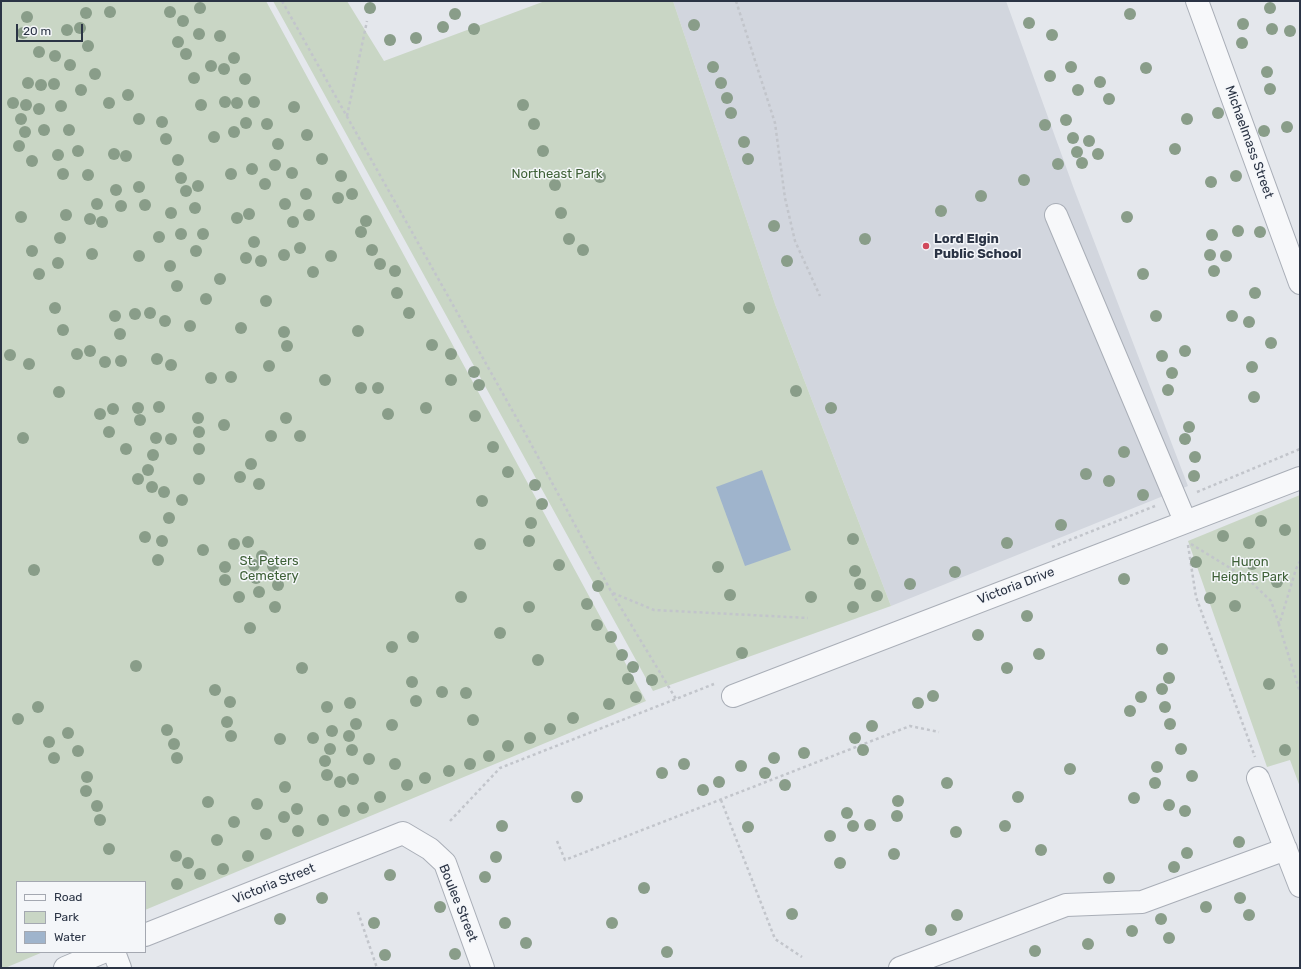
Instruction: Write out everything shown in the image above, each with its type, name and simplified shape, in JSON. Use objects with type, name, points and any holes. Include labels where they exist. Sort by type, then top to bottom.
[{"type":"street","name":"Michaelmass Street","points":[[1197,1],[1300,283]]},
{"type":"street","points":[[1056,215],[1185,522]]},
{"type":"street","name":"Victoria Drive","points":[[733,696],[1300,478]]},
{"type":"street","points":[[1258,771],[1300,886]]},
{"type":"street","name":"Victoria Street","points":[[146,935],[403,833]]},
{"type":"street","name":"Boulee Street","points":[[403,833],[430,849],[445,863],[483,968]]},
{"type":"street","points":[[900,968],[1066,905],[1142,902],[1286,849]]},
{"type":"street","points":[[65,968],[101,953]]},
{"type":"street","points":[[114,953],[120,968]]},
{"type":"path","points":[[282,1],[525,433],[612,593],[676,699]]},
{"type":"path","points":[[736,1],[775,123],[785,198],[795,241],[820,296]]},
{"type":"path","points":[[347,117],[367,21]]},
{"type":"path","points":[[1191,494],[1300,449]]},
{"type":"path","points":[[1258,771],[1196,596],[1188,541],[1204,553],[1248,579],[1271,601],[1300,692]]},
{"type":"path","points":[[1279,625],[1296,569],[1300,561]]},
{"type":"path","points":[[612,593],[654,610],[808,618]]},
{"type":"path","points":[[557,841],[565,860],[910,726],[939,732]]},
{"type":"path","points":[[720,800],[775,939],[802,956]]},
{"type":"path","points":[[358,912],[377,968]]},
{"type":"shaded area","name":"Lord Elgin Public School","points":[[673,1],[1006,1],[1074,189],[1188,486],[891,606],[775,304]]},
{"type":"green space","name":"St. Peters Cemetery","points":[[1,1],[266,1],[646,701],[146,910],[146,881],[16,881],[16,953],[41,953],[5,968],[1,968]]},
{"type":"green space","name":"Northeast Park","points":[[273,1],[347,1],[384,61],[545,1],[673,1],[775,304],[891,606],[653,691]]},
{"type":"green space","name":"Huron Heights Park","points":[[1300,495],[1300,787],[1290,760],[1267,767],[1188,541]]},
{"type":"water","points":[[762,470],[791,550],[745,566],[716,487]]},
{"type":"place","name":"Lord Elgin Public School","points":[[926,246]]}]
